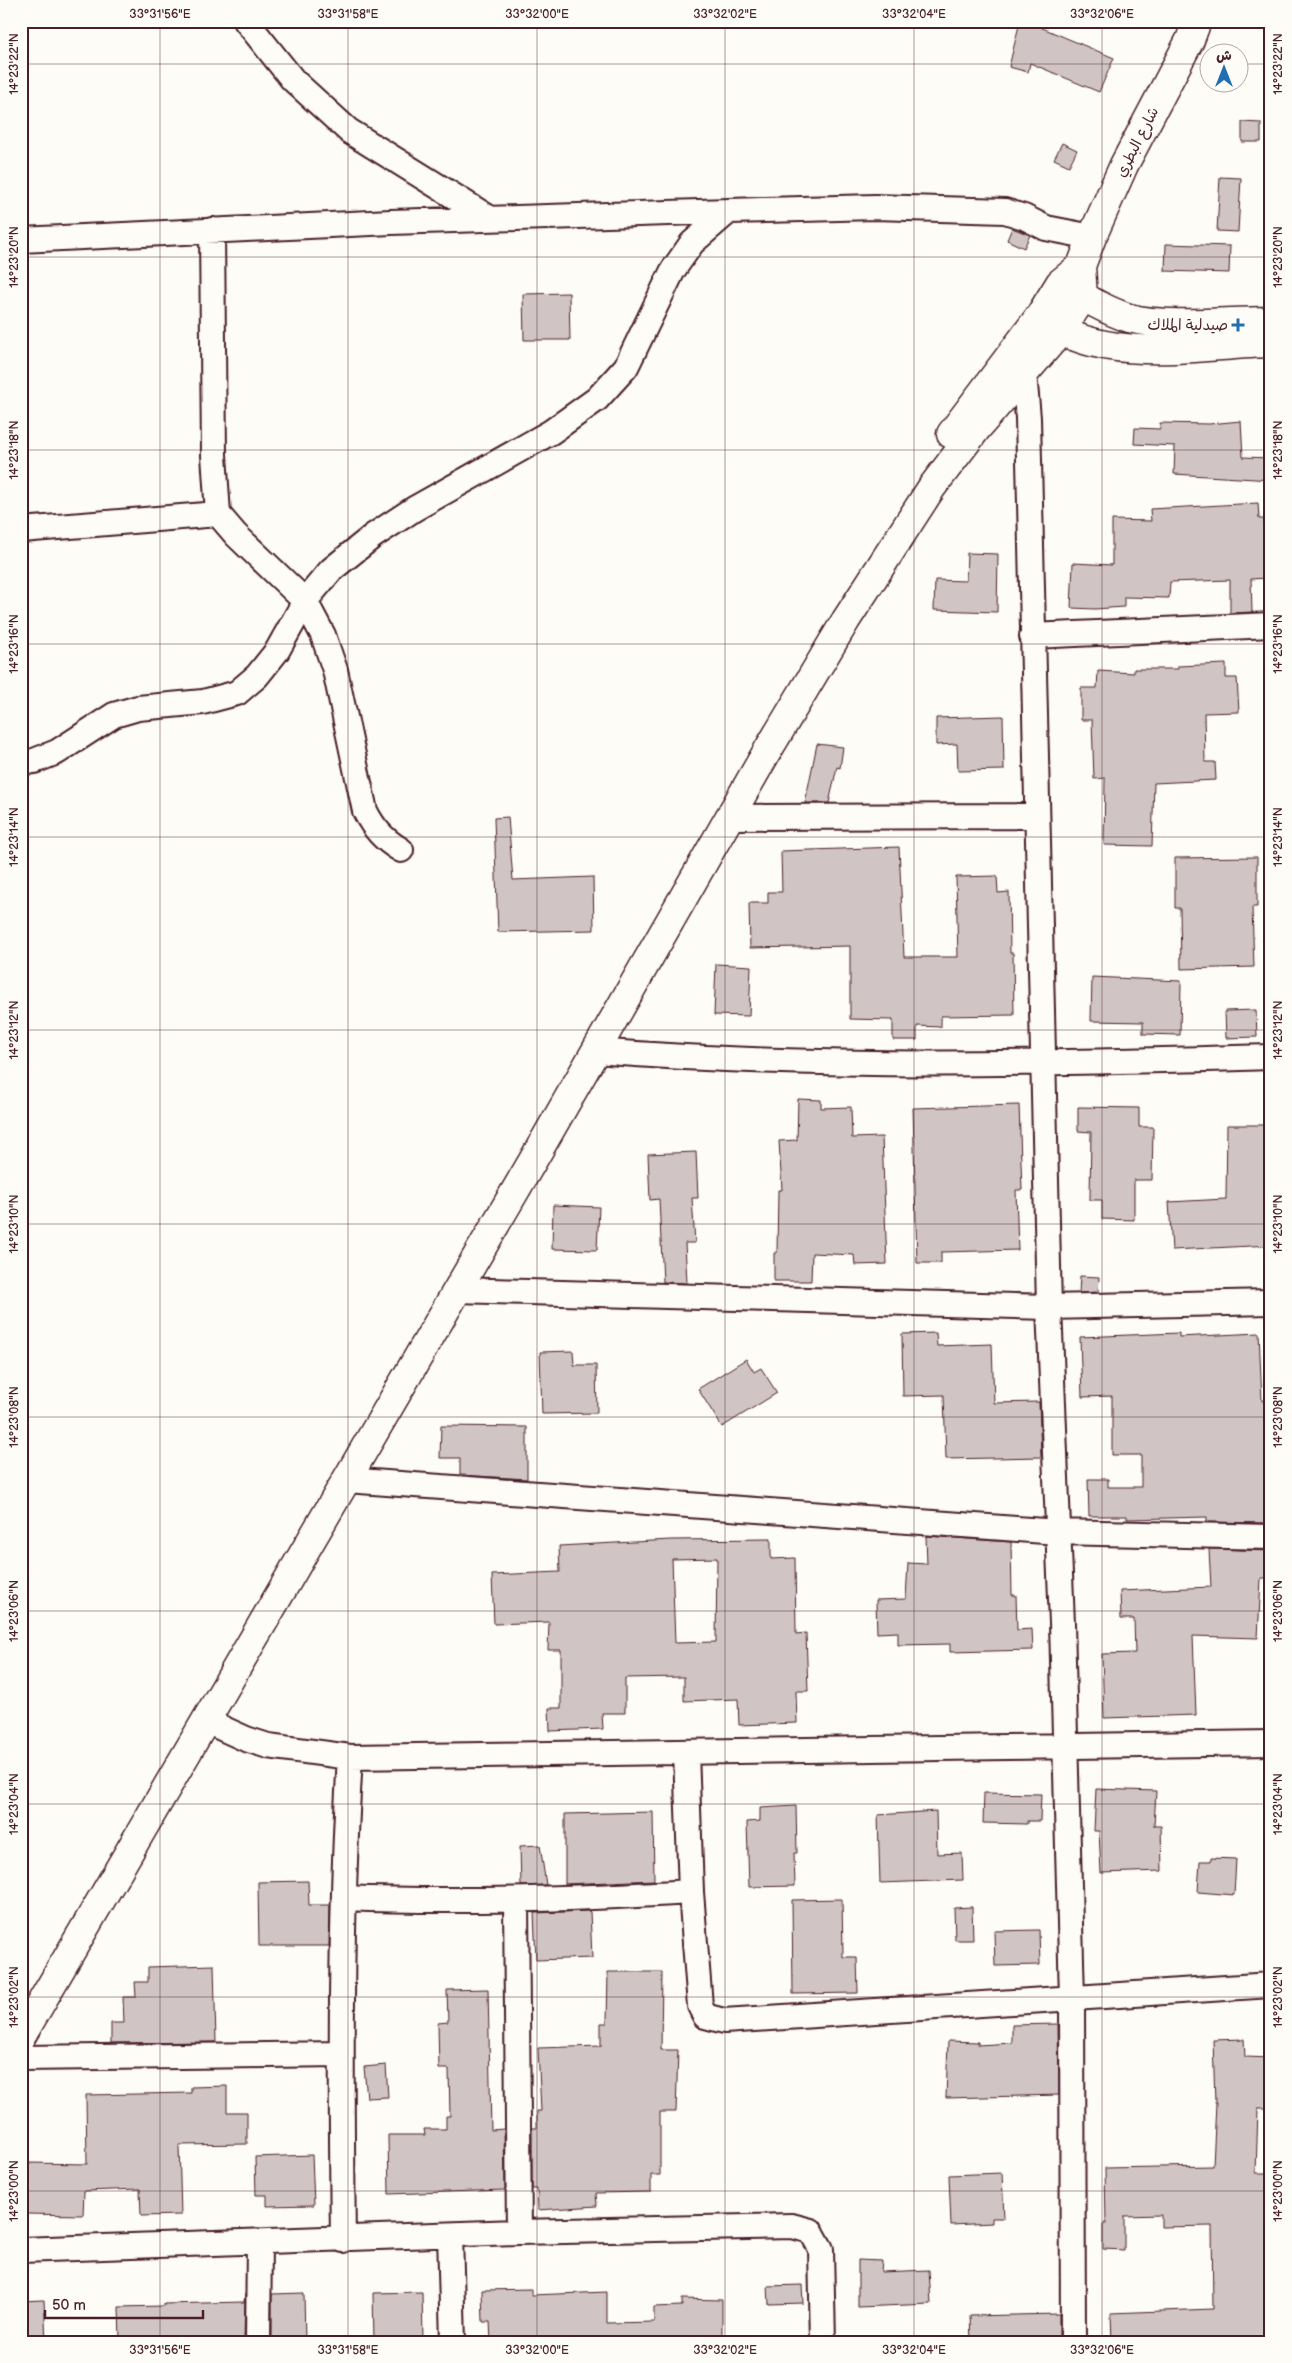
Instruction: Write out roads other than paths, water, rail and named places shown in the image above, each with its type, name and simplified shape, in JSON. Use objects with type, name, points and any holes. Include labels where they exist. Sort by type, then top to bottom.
[{"type":"street","points":[[246,21],[293,80],[349,131],[489,218]]},
{"type":"street","name":"شارع البطري","points":[[1081,266],[1124,165],[1190,40],[1197,21]]},
{"type":"street","points":[[21,240],[489,218],[875,207],[1005,211],[1024,217],[1046,228],[1092,237]]},
{"type":"street","points":[[21,763],[34,761],[57,752],[114,715],[138,708],[202,702],[237,693],[257,676],[277,650],[305,602],[332,570],[373,536],[414,509],[551,432],[597,398],[626,367],[673,270],[692,243],[729,211]]},
{"type":"street","points":[[212,230],[214,455],[218,514],[236,535],[305,602],[323,635],[335,670],[365,811],[387,842],[401,850]]},
{"type":"street","points":[[1049,325],[1060,283],[1081,266]]},
{"type":"street","points":[[1081,266],[1083,296]]},
{"type":"street","points":[[1060,283],[1129,318],[1154,322],[1271,321]]},
{"type":"street","points":[[21,2037],[206,1720],[284,1569],[478,1223],[751,750],[917,482],[1049,325],[1083,296]]},
{"type":"street","points":[[1049,325],[1081,340],[1107,346],[1144,350],[1271,343]]},
{"type":"street","points":[[1018,363],[1027,409],[1049,1307],[1058,1532],[1072,1998],[1073,2342]]},
{"type":"street","points":[[21,2005],[177,1740],[284,1569],[346,1480],[765,755],[846,620],[932,487],[978,427],[1018,363]]},
{"type":"street","points":[[21,530],[218,514]]},
{"type":"street","points":[[1032,636],[1271,624]]},
{"type":"street","points":[[730,817],[1036,816]]},
{"type":"street","points":[[595,1051],[794,1061],[1044,1064],[1271,1057]]},
{"type":"street","points":[[457,1290],[1049,1307],[1271,1302]]},
{"type":"street","points":[[346,1480],[1058,1532],[1271,1537]]},
{"type":"street","points":[[206,1720],[246,1739],[268,1746],[350,1757],[1271,1743]]},
{"type":"street","points":[[686,1752],[691,1892],[700,2006],[705,2016],[724,2020],[1271,1985]]},
{"type":"street","points":[[343,2240],[341,2054],[344,1898],[350,1757]]},
{"type":"street","points":[[344,1898],[423,1902],[691,1892]]},
{"type":"street","points":[[516,1900],[519,2232]]},
{"type":"street","points":[[21,2058],[341,2054]]},
{"type":"street","points":[[21,2250],[343,2240],[519,2232],[792,2226],[810,2231],[821,2249],[823,2342]]},
{"type":"street","points":[[450,2235],[453,2342]]},
{"type":"street","points":[[258,2342],[259,2243]]},
{"type":"place","name":"صيدلية الملاك","points":[[1238,325]]}]
